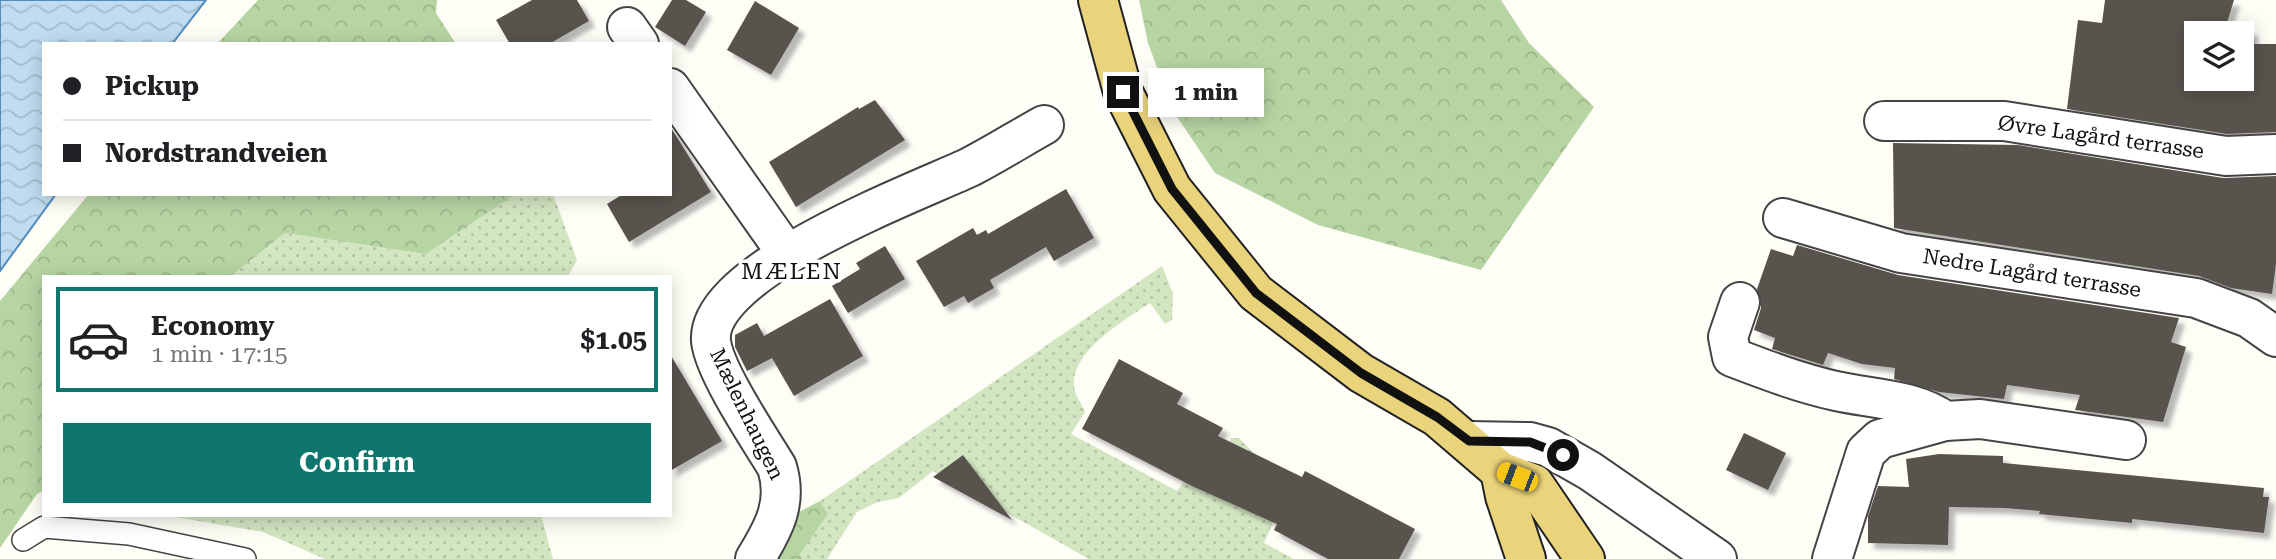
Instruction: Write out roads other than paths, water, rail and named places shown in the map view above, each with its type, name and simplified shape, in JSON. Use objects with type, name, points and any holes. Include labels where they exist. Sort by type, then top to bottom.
[{"type":"main road","points":[[1098,0],[1123,92],[1172,189],[1256,293],[1361,373],[1437,417],[1469,441],[1500,471],[1534,484],[1584,559]]},
{"type":"main road","points":[[1500,471],[1505,496],[1526,559]]},
{"type":"street","points":[[672,91],[787,254]]},
{"type":"street","name":"Øvre Lagård terrasse","points":[[1884,121],[2004,121],[2226,156],[2276,154]]},
{"type":"street","name":"Mælenhaugen","points":[[755,559],[772,531],[782,503],[782,485],[777,467],[718,362],[711,341],[714,320],[723,304],[741,286],[787,254],[972,166],[1044,125]]},
{"type":"street","name":"Nedre Lagård terrasse","points":[[1783,218],[1901,253],[2196,298],[2249,318],[2276,337]]},
{"type":"street","points":[[1740,302],[1728,338],[1732,356],[1789,379],[1930,410],[1945,421]]},
{"type":"street","points":[[1832,559],[1866,452],[1880,439],[1945,421],[1980,419],[2020,422],[2126,440]]},
{"type":"street","points":[[1469,441],[1530,442],[1548,447],[1590,471],[1717,559]]},
{"type":"lane","points":[[23,540],[44,527],[129,534],[245,559]]},
{"type":"water","points":[[0,0],[206,0],[174,42],[42,42],[42,196],[55,196],[0,271]]},
{"type":"district","name":"MÆLEN","points":[[792,271]]}]
